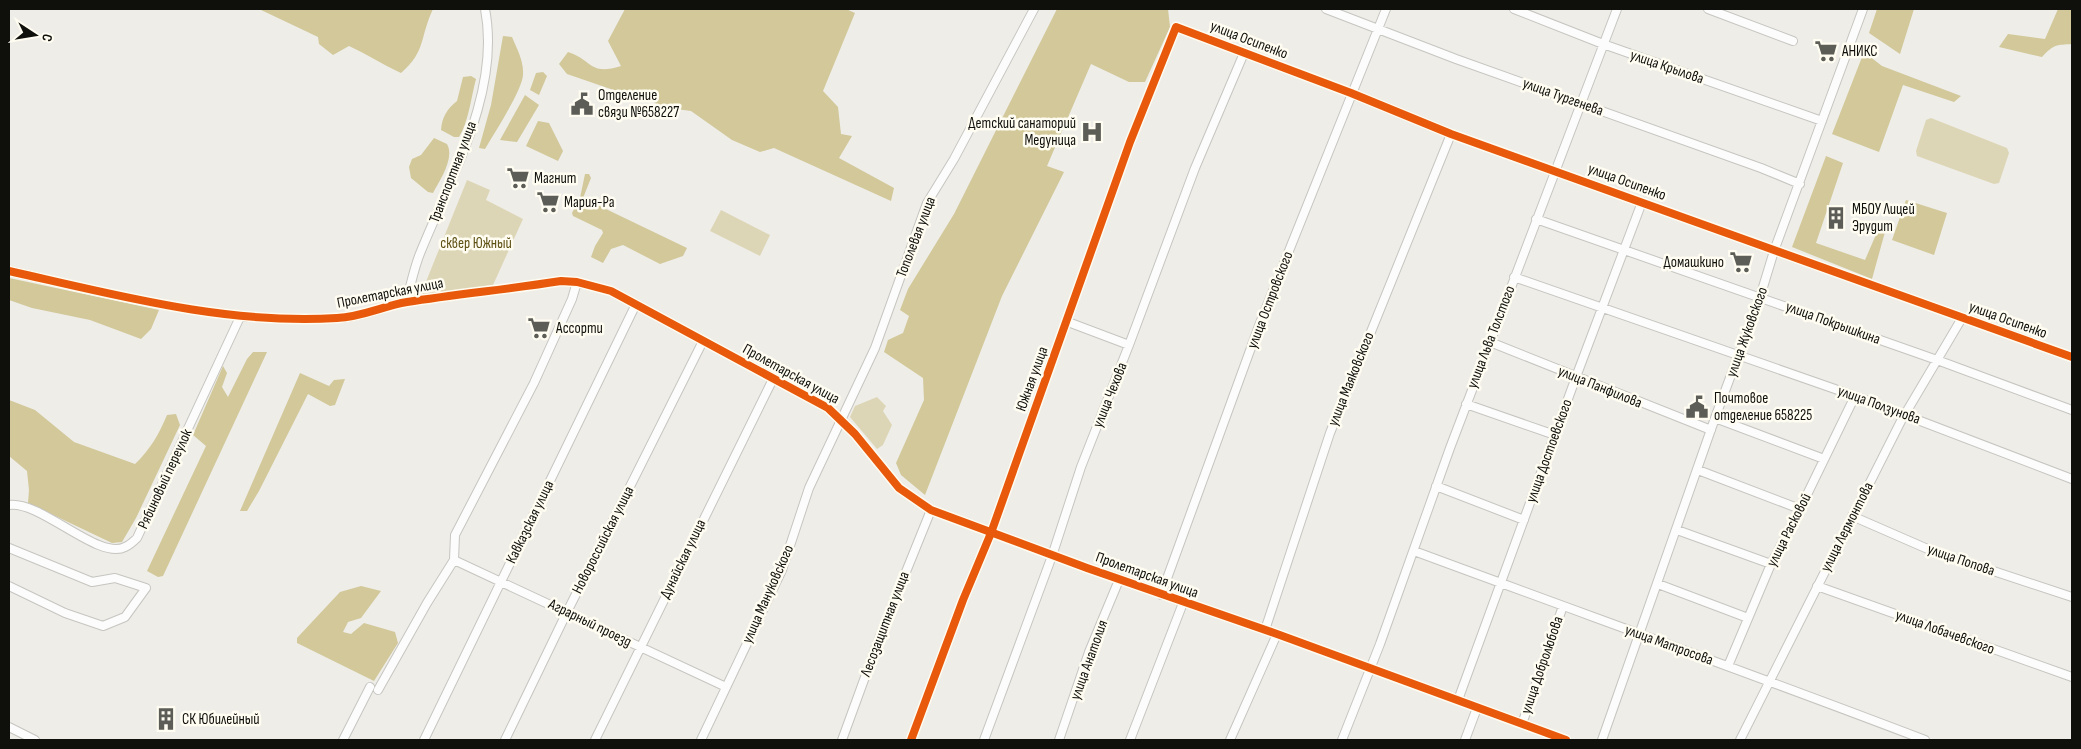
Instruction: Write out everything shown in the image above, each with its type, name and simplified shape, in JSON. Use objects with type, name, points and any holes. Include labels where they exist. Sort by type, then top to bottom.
[{"type":"street","name":"Транспортная улица","points":[[406,302],[420,253],[465,149],[481,93],[486,62],[488,26],[485,9]]},
{"type":"street","name":"Тополевая улица","points":[[842,419],[876,348],[927,203],[954,159],[1034,9]]},
{"type":"street","name":"улица Тургенева","points":[[1326,9],[1761,168],[1800,184]]},
{"type":"street","name":"улица Островского","points":[[1161,595],[1260,323],[1386,9]]},
{"type":"street","name":"улица Крылова","points":[[1514,9],[1603,44],[1822,121]]},
{"type":"street","name":"улица Льва Толстого","points":[[1342,740],[1380,644],[1466,404],[1617,9]]},
{"type":"street","points":[[1708,9],[1793,41]]},
{"type":"street","name":"улица Жуковского","points":[[1602,740],[1715,418],[1760,297],[1774,251],[1863,9]]},
{"type":"street","name":"улица Осипенко","points":[[1176,27],[1351,93],[1451,134],[2072,358]]},
{"type":"street","name":"Южная улица","points":[[912,740],[963,600],[991,533],[1068,322],[1130,142],[1176,27]]},
{"type":"street","name":"улица Чехова","points":[[984,740],[1052,556],[1081,467],[1130,346],[1195,168],[1244,53]]},
{"type":"street","name":"улица Маяковского","points":[[1265,630],[1330,433],[1451,134]]},
{"type":"street","name":"улица Достоевского","points":[[1458,700],[1642,202]]},
{"type":"street","name":"улица Покрышкина","points":[[1536,219],[1937,360],[2072,410]]},
{"type":"street","name":"Пролетарская улица","points":[[9,271],[169,305],[240,317],[336,318],[356,316],[406,302],[561,281],[577,282],[611,291],[828,408],[842,419],[899,488],[931,510],[1052,556],[1277,634],[1566,740]]},
{"type":"street","name":"улица Ползунова","points":[[1514,277],[1855,396],[2072,479]]},
{"type":"street","points":[[343,740],[454,560],[455,535],[534,382],[572,299],[577,282]]},
{"type":"street","name":"Кавказская улица","points":[[424,740],[636,304]]},
{"type":"street","name":"Рябиновый переулок","points":[[9,505],[28,508],[107,548],[124,548],[137,538],[240,317]]},
{"type":"street","name":"улица Лермонтова","points":[[1740,740],[1904,414],[1962,318]]},
{"type":"street","points":[[1068,322],[1130,346]]},
{"type":"street","name":"Новороссийская улица","points":[[505,740],[703,341]]},
{"type":"street","name":"улица Панфилова","points":[[1490,342],[1711,430]]},
{"type":"street","name":"Дунайская улица","points":[[595,740],[773,379]]},
{"type":"street","name":"улица Расковой","points":[[1728,666],[1771,564],[1855,396]]},
{"type":"street","points":[[1466,404],[1555,435]]},
{"type":"street","points":[[1715,418],[1824,459]]},
{"type":"street","name":"улица Мануковского","points":[[701,740],[782,570],[809,488],[842,419]]},
{"type":"street","points":[[1698,470],[1800,509]]},
{"type":"street","points":[[1436,486],[1524,520]]},
{"type":"street","name":"Лесозащитная улица","points":[[842,740],[880,636],[931,510]]},
{"type":"street","name":"улица Попова","points":[[1852,516],[1930,550],[2072,597]]},
{"type":"street","points":[[1677,530],[1771,564]]},
{"type":"street","points":[[9,548],[92,582],[115,578],[146,588],[125,617],[103,626],[65,613],[9,586]]},
{"type":"street","name":"улица Матросова","points":[[1414,551],[1640,635],[1770,680],[1925,740]]},
{"type":"street","name":"Аграрный проезд","points":[[454,560],[726,687]]},
{"type":"street","name":"улица Анатолия","points":[[1060,740],[1090,652],[1119,580]]},
{"type":"street","points":[[1658,584],[1748,618]]},
{"type":"street","name":"улица Лобачевского","points":[[1817,586],[2072,677]]},
{"type":"street","points":[[1130,740],[1184,603]]},
{"type":"street","name":"улица Добролюбова","points":[[1522,724],[1563,606]]},
{"type":"street","points":[[1230,740],[1277,634]]},
{"type":"street","points":[[1465,740],[1477,708]]},
{"type":"street","points":[[9,728],[35,740]]},
{"type":"green space","points":[[1931,118],[2007,148],[2009,153],[1999,183],[1994,184],[1917,156],[1916,151],[1926,120]]},
{"type":"green space","name":"сквер Южный","points":[[467,180],[490,190],[486,200],[523,219],[493,285],[447,293],[421,294]]},
{"type":"green space","points":[[721,210],[770,235],[760,256],[710,231]]},
{"type":"green space","points":[[877,397],[886,406],[883,411],[892,425],[883,445],[877,449],[850,417],[855,406]]},
{"type":"shaded area","points":[[259,9],[433,9],[419,51],[401,73],[349,46],[333,55],[319,44],[318,37]]},
{"type":"shaded area","points":[[625,9],[846,9],[855,13],[823,91],[838,107],[841,134],[852,136],[839,158],[894,188],[891,201],[774,148],[760,152],[732,140],[691,111],[662,107],[638,93],[628,95],[567,74],[559,64],[568,52],[597,68],[611,69],[621,66],[608,41]]},
{"type":"shaded area","points":[[1057,9],[1168,9],[1170,27],[1145,82],[1129,82],[1091,64],[1047,166],[1064,172],[1002,296],[925,495],[901,475],[896,463],[924,400],[923,378],[884,352],[888,340],[903,333],[909,316],[900,310],[908,289],[954,214]]},
{"type":"shaded area","points":[[1877,9],[1914,9],[1900,54],[1869,33]]},
{"type":"shaded area","points":[[2058,9],[2072,9],[2072,44],[2056,46],[2042,57],[1999,47],[2008,34],[2045,39]]},
{"type":"shaded area","points":[[503,36],[512,37],[521,60],[523,75],[513,101],[485,149],[479,148],[491,105]]},
{"type":"shaded area","points":[[1864,52],[1882,66],[1961,96],[1954,102],[1903,85],[1879,152],[1832,134]]},
{"type":"shaded area","points":[[543,72],[547,76],[539,95],[530,90],[536,73]]},
{"type":"shaded area","points":[[471,76],[476,79],[467,116],[459,137],[454,137],[441,130],[444,117],[450,107],[457,101],[463,77]]},
{"type":"shaded area","points":[[525,95],[539,105],[517,142],[500,140]]},
{"type":"shaded area","points":[[538,121],[549,123],[563,151],[558,161],[526,146]]},
{"type":"shaded area","points":[[434,138],[447,144],[449,156],[446,169],[433,193],[428,192],[411,178],[409,167],[412,159],[421,155]]},
{"type":"shaded area","points":[[1826,156],[1843,163],[1816,243],[1865,260],[1878,230],[1885,232],[1872,279],[1792,247]]},
{"type":"shaded area","points":[[585,174],[589,174],[591,178],[583,198],[687,248],[683,256],[660,264],[623,245],[611,249],[603,263],[591,257],[603,233],[602,230],[573,216],[572,213],[580,198]]},
{"type":"shaded area","points":[[1906,200],[1947,213],[1934,255],[1892,240]]},
{"type":"shaded area","points":[[9,278],[159,310],[151,329],[141,339],[90,320],[32,308],[9,300]]},
{"type":"shaded area","points":[[253,352],[267,352],[163,576],[158,577],[147,571],[206,446],[193,435],[223,366],[227,373],[222,387],[228,397],[247,359]]},
{"type":"shaded area","points":[[300,373],[329,386],[334,380],[345,379],[335,405],[330,406],[308,394],[259,491],[247,511],[240,511]]},
{"type":"shaded area","points":[[9,400],[35,410],[74,442],[135,464],[154,441],[167,415],[176,414],[180,425],[136,518],[122,542],[112,543],[28,503],[27,471],[9,456]]},
{"type":"shaded area","points":[[361,586],[381,591],[361,618],[348,622],[343,632],[351,634],[364,623],[395,632],[398,643],[374,681],[297,643],[297,638],[340,592]]},
{"type":"cycle path","points":[[911,740],[963,600],[991,533],[1130,142],[1176,27],[1351,93],[1451,134],[2072,357]]},
{"type":"cycle path","points":[[9,271],[131,298],[213,313],[295,319],[346,317],[407,302],[561,281],[577,282],[611,291],[828,408],[855,434],[899,488],[931,510],[1566,740]]},
{"type":"place","name":"АНИКС","points":[[1826,51]]},
{"type":"place","name":"Отделение связи №658227","points":[[582,104]]},
{"type":"place","name":"Детский санаторий Медуница","points":[[1092,132]]},
{"type":"place","name":"Магнит","points":[[518,178]]},
{"type":"place","name":"Мария-Ра","points":[[548,202]]},
{"type":"place","name":"МБОУ Лицей Эрудит","points":[[1836,218]]},
{"type":"place","name":"Домашкино","points":[[1741,262]]},
{"type":"place","name":"Ассорти","points":[[539,328]]},
{"type":"place","name":"Почтовое отделение 658225","points":[[1697,407]]},
{"type":"place","name":"СК Юбилейный","points":[[166,719]]}]
